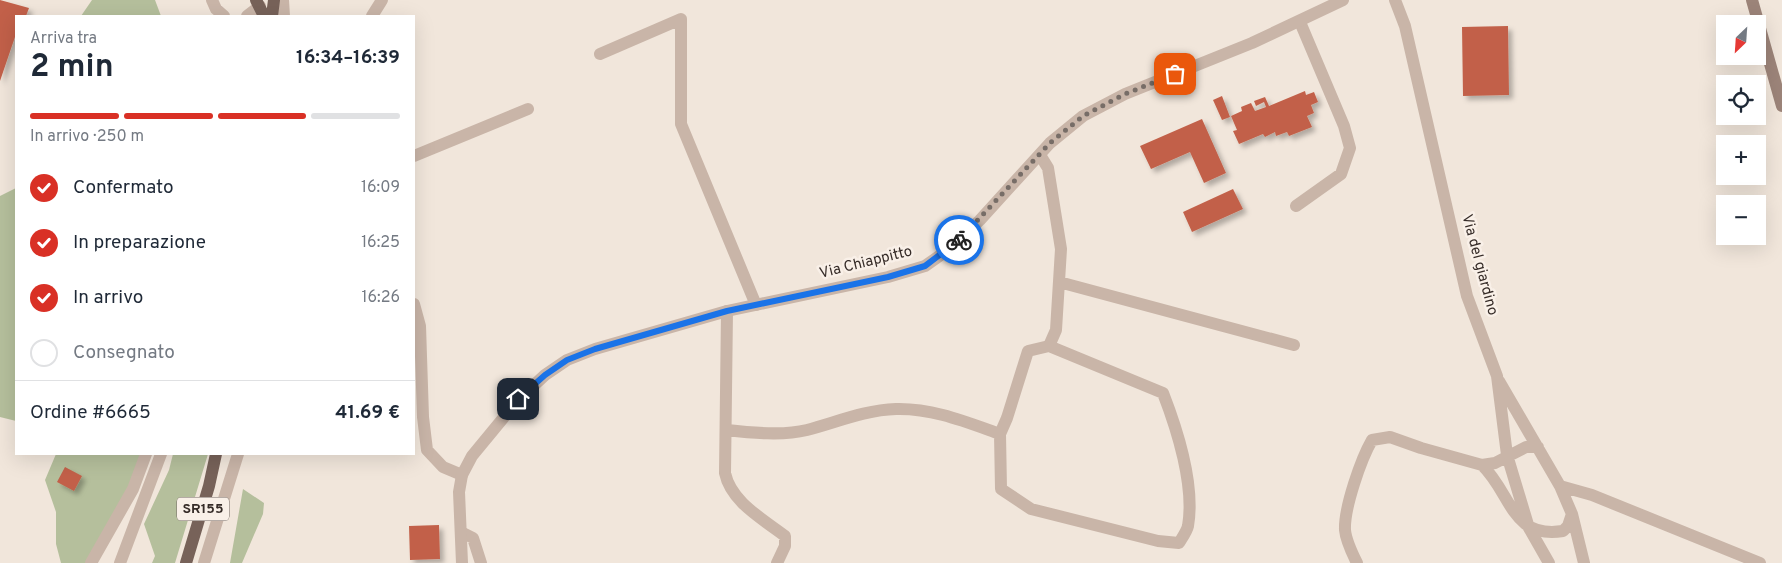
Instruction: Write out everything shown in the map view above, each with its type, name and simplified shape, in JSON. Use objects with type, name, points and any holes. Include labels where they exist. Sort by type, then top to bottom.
[{"type":"main road","points":[[272,15],[274,0]]},
{"type":"main road","points":[[1752,0],[1782,106]]},
{"type":"main road","name":"SR155","points":[[186,563],[209,486],[216,455]]},
{"type":"street","points":[[212,0],[216,9],[223,15]]},
{"type":"street","points":[[283,0],[284,15]]},
{"type":"street","points":[[373,15],[382,0]]},
{"type":"street","name":"Via Chiappitto","points":[[462,563],[459,492],[462,475],[472,456],[518,399],[545,375],[567,360],[595,349],[727,311],[888,277],[925,266],[952,247],[980,220],[1040,155],[1083,116],[1125,94],[1252,43],[1300,22],[1343,0]]},
{"type":"street","name":"Via del giardino","points":[[1396,0],[1407,36],[1467,296],[1497,376],[1508,455],[1529,528],[1550,563]]},
{"type":"street","points":[[249,15],[260,8]]},
{"type":"street","points":[[600,54],[681,19],[681,124],[756,305]]},
{"type":"street","points":[[1296,206],[1341,174],[1350,148],[1337,109],[1300,22]]},
{"type":"street","points":[[415,156],[528,109]]},
{"type":"street","points":[[1040,155],[1048,168],[1061,249],[1056,330],[1050,346]]},
{"type":"street","points":[[1059,282],[1294,345]]},
{"type":"street","points":[[415,308],[420,326],[427,450],[443,467],[462,475]]},
{"type":"street","points":[[727,311],[727,430],[725,464],[727,484],[734,494],[755,514],[785,536],[785,546],[778,563]]},
{"type":"street","points":[[1050,346],[1163,393],[1179,434],[1188,496],[1188,527],[1179,543],[1158,541],[1031,509],[1001,489],[1000,434],[1007,418],[1028,351],[1050,346]]},
{"type":"street","points":[[1497,376],[1560,486],[1572,514],[1584,563]]},
{"type":"street","points":[[727,430],[755,433],[805,430],[850,416],[896,409],[939,413],[1000,434]]},
{"type":"street","points":[[1357,563],[1345,529],[1357,475],[1364,454],[1372,440],[1390,437],[1482,465],[1495,463],[1526,447],[1538,447]]},
{"type":"street","points":[[91,563],[133,488],[146,455]]},
{"type":"street","points":[[120,563],[161,455]]},
{"type":"street","points":[[204,563],[238,455]]},
{"type":"street","points":[[1482,465],[1497,482],[1520,522],[1529,528],[1547,532],[1563,531],[1568,526],[1572,514]]},
{"type":"street","points":[[1560,486],[1610,502],[1760,563]]},
{"type":"street","points":[[461,532],[473,538],[481,563]]},
{"type":"green space","points":[[92,0],[155,0],[161,15],[82,15]]},
{"type":"green space","points":[[15,188],[15,421],[0,417],[0,196]]},
{"type":"green space","points":[[56,455],[148,455],[92,563],[61,563],[56,544],[56,512],[45,480]]},
{"type":"green space","points":[[173,455],[208,455],[175,563],[152,563],[155,556],[144,524],[169,470]]},
{"type":"green space","points":[[243,489],[264,503],[263,514],[242,563],[230,563]]},
{"type":"building","points":[[0,0],[29,8],[26,15],[15,15],[15,37],[0,81]]},
{"type":"building","points":[[1508,26],[1509,95],[1463,96],[1462,27]]},
{"type":"building","points":[[1305,91],[1306,95],[1314,92],[1318,102],[1311,105],[1314,113],[1307,116],[1312,127],[1289,136],[1287,132],[1276,136],[1275,132],[1265,137],[1263,134],[1239,144],[1233,131],[1237,130],[1231,116],[1242,111],[1241,107],[1251,103],[1255,111],[1266,107],[1264,102],[1256,106],[1254,101],[1265,97],[1269,106]]},
{"type":"building","points":[[1222,96],[1230,117],[1222,120],[1213,100]]},
{"type":"building","points":[[1202,119],[1226,173],[1204,183],[1190,152],[1151,169],[1140,146]]},
{"type":"building","points":[[1233,189],[1243,209],[1192,232],[1183,212]]},
{"type":"building","points":[[65,467],[82,476],[74,491],[57,482]]},
{"type":"building","points":[[439,525],[440,559],[410,560],[409,526]]},
{"type":"way so far","points":[[959,240],[980,220],[1050,143],[1083,116],[1125,94],[1175,74]]},
{"type":"route","points":[[518,399],[545,375],[567,360],[595,349],[727,311],[888,277],[925,266],[959,240]]}]
